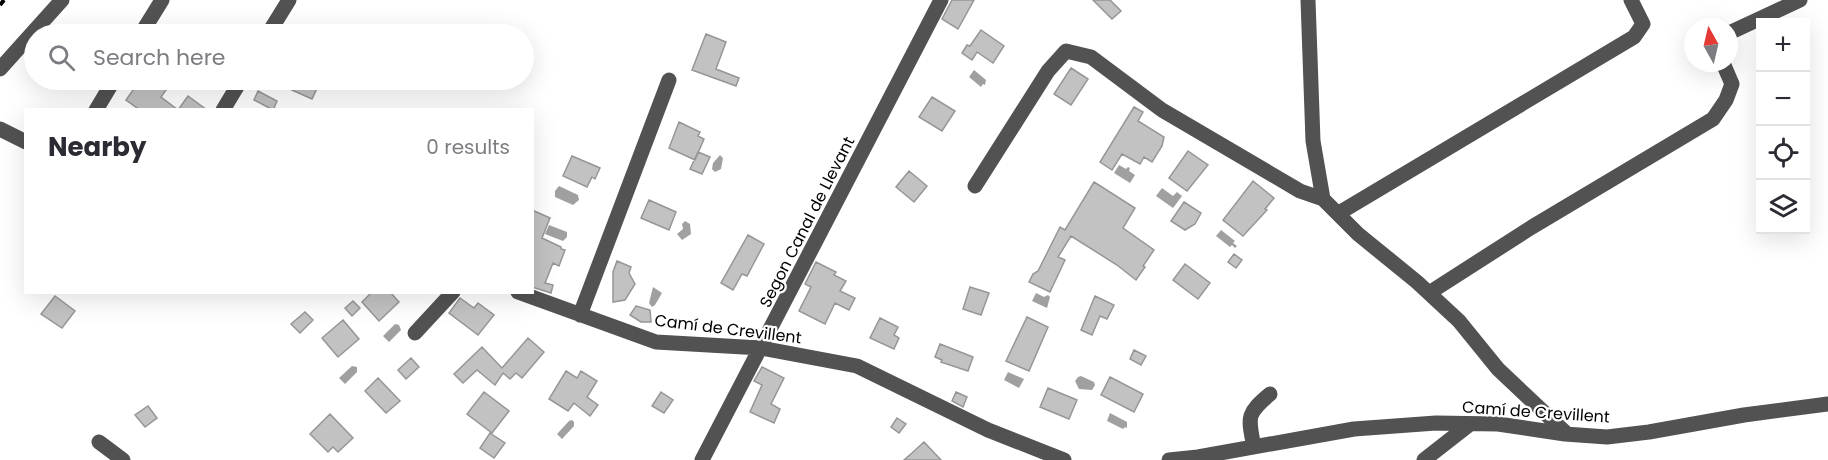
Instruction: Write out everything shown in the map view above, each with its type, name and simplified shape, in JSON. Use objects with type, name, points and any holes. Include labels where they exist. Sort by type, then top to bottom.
[{"type":"street","points":[[40,24],[62,0]]},
{"type":"street","points":[[147,24],[162,0]]},
{"type":"street","points":[[274,24],[289,0]]},
{"type":"street","name":"Segon Canal de Llevant","points":[[702,460],[941,0]]},
{"type":"street","points":[[1308,0],[1313,141],[1323,200]]},
{"type":"street","points":[[1339,213],[1634,37],[1643,24],[1631,0]]},
{"type":"street","points":[[1738,29],[1800,0]]},
{"type":"street","points":[[0,69],[24,42]]},
{"type":"street","points":[[975,186],[1048,71],[1066,51],[1091,57],[1162,110],[1299,191],[1323,200],[1339,213],[1358,234],[1459,321],[1498,369],[1568,434]]},
{"type":"street","points":[[1429,293],[1532,227],[1713,119],[1726,100],[1732,84],[1727,72]]},
{"type":"street","points":[[580,315],[669,80]]},
{"type":"street","points":[[97,108],[108,90]]},
{"type":"street","points":[[224,108],[235,90]]},
{"type":"street","points":[[0,129],[24,141]]},
{"type":"street","points":[[415,333],[451,294]]},
{"type":"street","name":"Camí de Crevillent","points":[[523,294],[656,342],[761,348],[857,366],[988,430],[1064,460]]},
{"type":"street","points":[[1254,447],[1249,424],[1252,409],[1270,394]]},
{"type":"street","name":"Camí de Crevillent","points":[[1169,460],[1224,456],[1254,447],[1354,429],[1436,423],[1498,424],[1607,437],[1828,404]]},
{"type":"street","points":[[1424,460],[1470,424]]},
{"type":"street","points":[[99,442],[123,460]]},
{"type":"shaded area","points":[[974,70],[986,80],[985,85],[981,87],[969,77]]},
{"type":"shaded area","points":[[720,155],[723,158],[721,169],[715,172],[712,169],[713,163]]},
{"type":"shaded area","points":[[1119,165],[1126,169],[1130,168],[1129,171],[1135,175],[1130,183],[1114,173]]},
{"type":"shaded area","points":[[559,186],[578,195],[579,200],[573,205],[555,197],[555,191]]},
{"type":"shaded area","points":[[1162,188],[1173,196],[1177,192],[1182,196],[1173,208],[1156,196]]},
{"type":"shaded area","points":[[685,221],[690,224],[691,234],[682,240],[677,234],[683,229],[682,224]]},
{"type":"shaded area","points":[[549,225],[567,232],[567,237],[563,241],[545,234]]},
{"type":"shaded area","points":[[1221,230],[1235,241],[1233,243],[1237,246],[1235,248],[1232,245],[1230,247],[1216,236]]},
{"type":"shaded area","points":[[653,287],[662,293],[652,307],[649,303]]},
{"type":"shaded area","points":[[1036,293],[1050,297],[1047,308],[1032,301]]},
{"type":"shaded area","points":[[395,324],[399,325],[401,330],[389,342],[383,336]]},
{"type":"shaded area","points":[[352,366],[357,367],[357,372],[345,384],[339,378]]},
{"type":"shaded area","points":[[1008,372],[1024,379],[1019,388],[1004,380]]},
{"type":"shaded area","points":[[1081,376],[1094,382],[1092,390],[1079,389],[1075,381]]},
{"type":"shaded area","points":[[1110,413],[1127,422],[1127,428],[1123,429],[1107,421]]},
{"type":"shaded area","points":[[572,420],[574,426],[562,439],[557,434]]},
{"type":"building","points":[[952,0],[974,0],[958,29],[942,19]]},
{"type":"building","points":[[1093,0],[1110,0],[1121,11],[1112,19]]},
{"type":"building","points":[[981,30],[1004,46],[993,63],[977,52],[972,60],[962,53]]},
{"type":"building","points":[[706,34],[726,42],[716,69],[739,78],[736,86],[692,70]]},
{"type":"building","points":[[1071,68],[1088,79],[1071,105],[1054,94]]},
{"type":"building","points":[[133,90],[166,90],[161,97],[175,108],[137,108],[126,100]]},
{"type":"building","points":[[292,90],[316,90],[312,99]]},
{"type":"building","points":[[258,91],[277,101],[274,108],[269,108],[254,100]]},
{"type":"building","points":[[188,96],[204,108],[179,108]]},
{"type":"building","points":[[932,97],[955,111],[942,131],[919,117]]},
{"type":"building","points":[[1134,107],[1143,112],[1138,121],[1164,137],[1162,146],[1152,162],[1144,157],[1140,164],[1122,154],[1112,170],[1100,162]]},
{"type":"building","points":[[679,122],[700,132],[698,136],[704,139],[695,160],[669,148]]},
{"type":"building","points":[[1188,151],[1208,165],[1187,191],[1169,178]]},
{"type":"building","points":[[698,152],[710,157],[702,174],[690,169]]},
{"type":"building","points":[[572,156],[600,168],[595,179],[592,177],[587,187],[563,176]]},
{"type":"building","points":[[909,171],[927,186],[914,202],[896,187]]},
{"type":"building","points":[[1253,181],[1274,198],[1265,209],[1267,210],[1243,236],[1223,220]]},
{"type":"building","points":[[1094,182],[1135,208],[1123,228],[1154,250],[1143,266],[1145,267],[1136,280],[1071,236],[1058,257],[1065,260],[1050,292],[1029,282],[1033,274],[1038,271],[1060,227],[1065,230]]},
{"type":"building","points":[[649,200],[676,212],[669,230],[641,218]]},
{"type":"building","points":[[1184,202],[1201,213],[1195,224],[1185,230],[1171,221]]},
{"type":"building","points":[[534,211],[550,218],[542,238],[565,250],[559,266],[553,263],[545,283],[553,285],[551,293],[534,288]]},
{"type":"building","points":[[748,235],[764,244],[747,276],[742,274],[733,290],[721,283]]},
{"type":"building","points":[[1234,254],[1242,260],[1236,268],[1228,262]]},
{"type":"building","points":[[617,261],[631,267],[629,273],[635,284],[625,300],[613,302],[613,272]]},
{"type":"building","points":[[816,262],[836,272],[834,275],[846,281],[840,291],[855,298],[849,310],[835,303],[825,324],[799,311],[811,287],[805,284]]},
{"type":"building","points":[[1185,264],[1210,283],[1198,299],[1173,280]]},
{"type":"building","points":[[970,287],[989,293],[981,315],[963,309]]},
{"type":"building","points":[[370,294],[392,294],[399,302],[379,321],[362,302]]},
{"type":"building","points":[[55,296],[75,311],[62,328],[41,314]]},
{"type":"building","points":[[1095,296],[1114,305],[1107,319],[1100,316],[1092,335],[1081,330]]},
{"type":"building","points":[[460,298],[474,308],[478,303],[494,315],[478,335],[449,313]]},
{"type":"building","points":[[353,301],[360,308],[352,316],[345,308]]},
{"type":"building","points":[[636,306],[650,310],[651,322],[641,322],[630,315]]},
{"type":"building","points":[[305,312],[313,320],[300,333],[291,324]]},
{"type":"building","points":[[1027,317],[1048,327],[1029,371],[1006,361]]},
{"type":"building","points":[[880,318],[898,327],[894,335],[899,338],[894,349],[870,338]]},
{"type":"building","points":[[343,320],[359,339],[338,357],[322,338]]},
{"type":"building","points":[[528,338],[544,352],[522,378],[516,373],[510,379],[503,373],[495,385],[477,370],[463,383],[454,374],[482,347],[502,368]]},
{"type":"building","points":[[940,344],[973,357],[968,371],[941,362],[942,360],[935,357]]},
{"type":"building","points":[[1134,350],[1146,356],[1141,365],[1130,359]]},
{"type":"building","points":[[411,358],[419,367],[406,379],[398,370]]},
{"type":"building","points":[[762,367],[784,378],[771,404],[780,409],[774,423],[750,412],[762,385],[754,381]]},
{"type":"building","points":[[566,371],[577,378],[581,371],[597,381],[587,397],[598,405],[590,416],[574,403],[568,411],[549,399]]},
{"type":"building","points":[[1110,377],[1143,394],[1134,412],[1101,395]]},
{"type":"building","points":[[378,378],[400,401],[386,413],[365,391]]},
{"type":"building","points":[[1048,388],[1077,400],[1069,419],[1040,407]]},
{"type":"building","points":[[484,392],[509,411],[492,433],[467,414]]},
{"type":"building","points":[[661,392],[673,400],[664,413],[652,406]]},
{"type":"building","points":[[956,392],[967,397],[963,407],[952,401]]},
{"type":"building","points":[[148,406],[157,418],[145,427],[135,415]]},
{"type":"building","points":[[330,414],[353,438],[338,452],[333,447],[328,452],[310,434]]},
{"type":"building","points":[[897,418],[906,424],[899,433],[891,427]]},
{"type":"building","points":[[490,433],[505,443],[494,458],[480,448]]},
{"type":"building","points":[[924,442],[941,460],[904,460],[912,453]]},
{"type":"railway","points":[[0,5],[4,0]]}]
